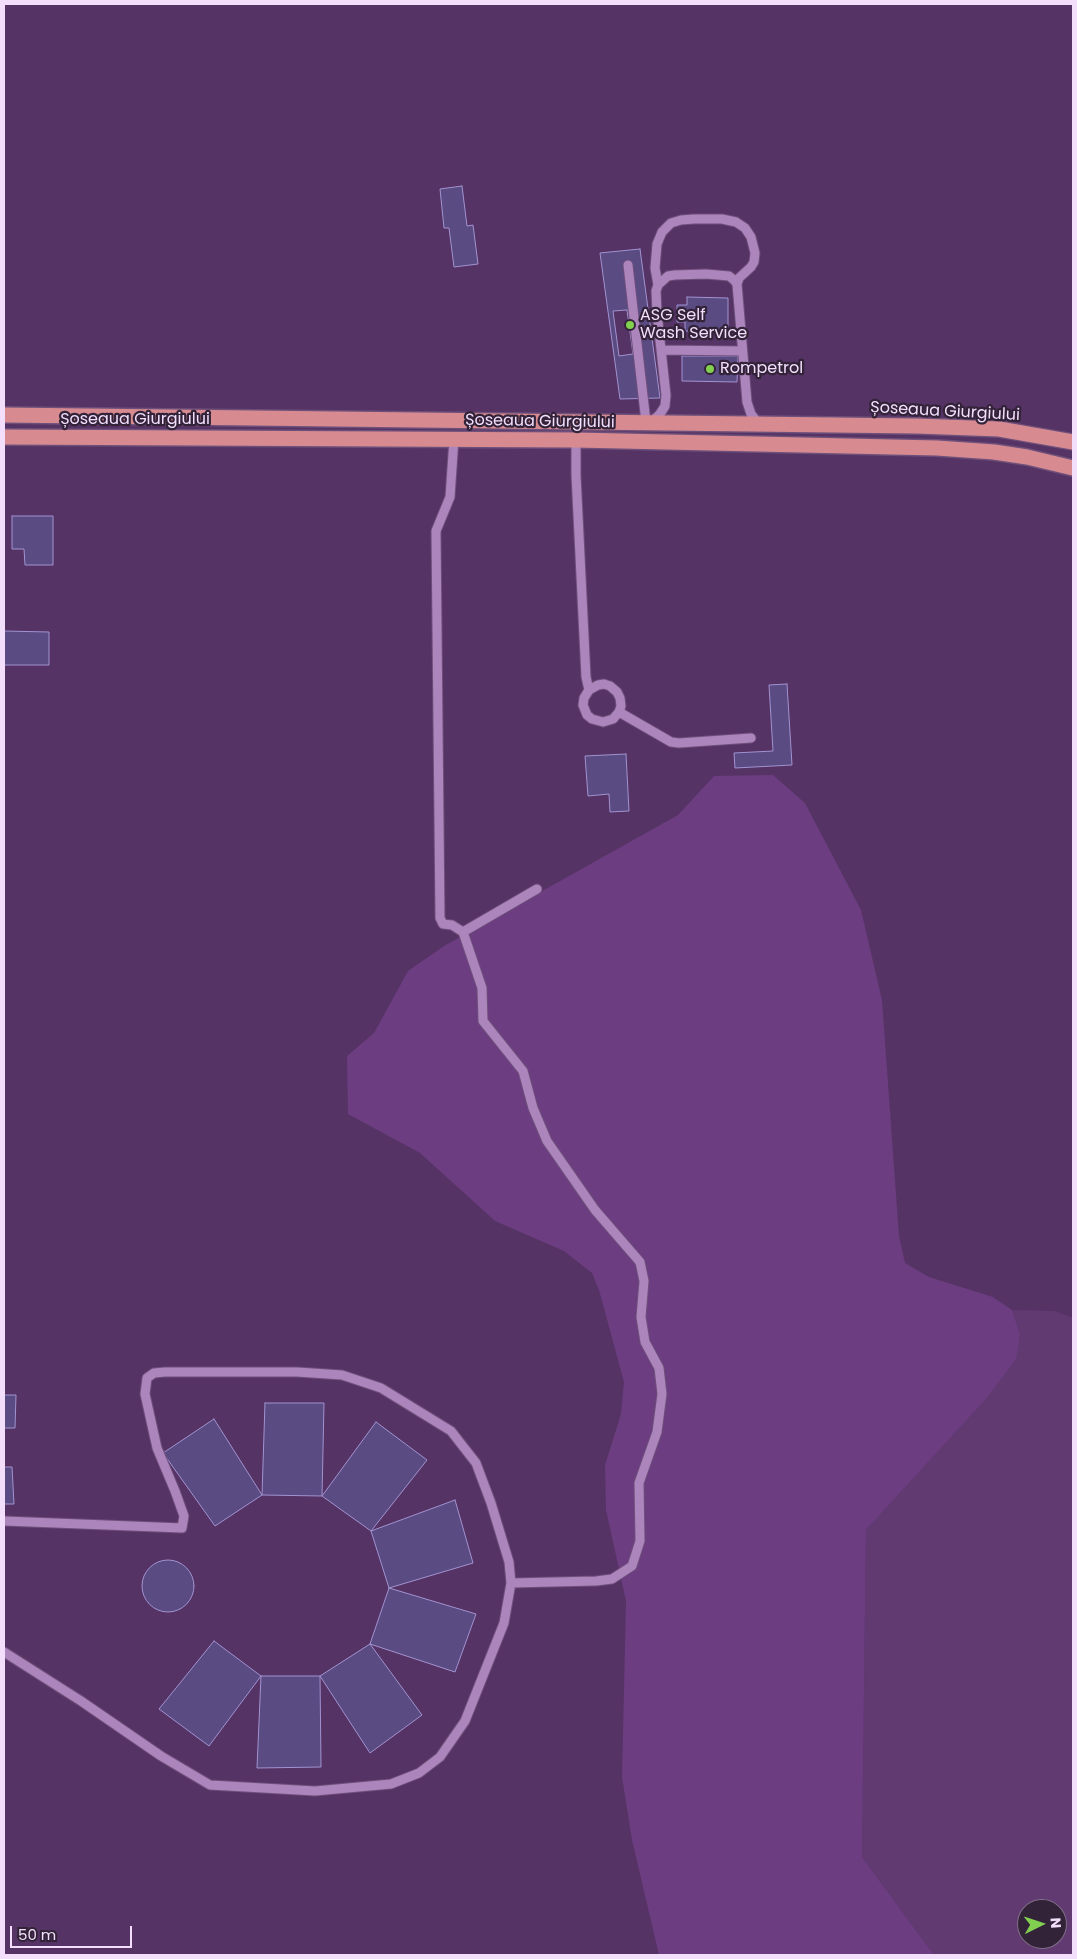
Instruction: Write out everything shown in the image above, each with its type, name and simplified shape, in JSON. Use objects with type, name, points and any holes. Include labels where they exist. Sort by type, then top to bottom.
[{"type":"highway","name":"Șoseaua Giurgiului","points":[[4,415],[962,427],[1029,434],[1073,442]]},
{"type":"highway","name":"Șoseaua Giurgiului","points":[[4,437],[454,438],[968,449],[1027,457],[1073,468]]},
{"type":"lane","points":[[628,265],[648,422],[660,414],[665,406],[657,313],[656,291],[658,285],[655,268],[658,244],[662,232],[676,222],[694,219],[722,219],[736,222],[745,228],[751,237],[755,253],[754,262],[737,284],[747,402],[751,414],[759,424]]},
{"type":"lane","points":[[658,285],[668,276],[706,274],[729,276],[737,284]]},
{"type":"lane","points":[[661,350],[742,351]]},
{"type":"lane","points":[[454,438],[450,497],[436,532],[438,891],[440,918],[443,924],[458,928],[463,932],[482,988],[483,1021],[522,1071],[533,1108],[547,1141],[595,1210],[640,1262],[644,1281],[642,1317],[645,1342],[659,1368],[662,1394],[657,1432],[639,1483],[640,1541],[632,1566],[612,1579],[510,1584]]},
{"type":"lane","points":[[576,440],[585,667],[589,690]]},
{"type":"lane","points":[[598,684],[610,686],[618,692],[620,698],[619,712],[613,719],[604,722],[592,719],[587,715],[583,705],[584,698],[589,690],[598,684]]},
{"type":"lane","points":[[619,712],[671,742],[751,738]]},
{"type":"lane","points":[[463,932],[538,889]]},
{"type":"lane","points":[[4,1521],[182,1528],[184,1516],[157,1448],[145,1394],[147,1378],[154,1372],[297,1372],[342,1375],[381,1388],[452,1431],[476,1463],[491,1503],[509,1562],[510,1584],[504,1623],[465,1721],[440,1757],[419,1773],[391,1784],[315,1791],[210,1786],[160,1756],[4,1652]]},
{"type":"shaded area","points":[[773,775],[805,803],[861,910],[882,1000],[899,1236],[905,1263],[929,1277],[993,1297],[1012,1310],[1020,1334],[1016,1359],[985,1400],[866,1530],[862,1857],[934,1955],[659,1955],[632,1840],[622,1777],[626,1601],[606,1510],[605,1465],[621,1414],[624,1382],[599,1290],[592,1273],[564,1251],[495,1221],[420,1153],[348,1114],[347,1056],[374,1033],[408,971],[444,946],[678,815],[714,776]]},
{"type":"shaded area","points":[[1012,1310],[1055,1311],[1073,1318],[1073,1955],[934,1955],[862,1857],[866,1530],[985,1400],[1020,1334]]},
{"type":"building","points":[[462,186],[467,226],[473,225],[478,264],[454,267],[449,228],[444,228],[440,189]]},
{"type":"building","name":"ASG Self Wash Service","points":[[640,249],[660,398],[620,399],[600,253]]},
{"type":"building","points":[[687,297],[728,298],[728,331],[685,331],[685,322],[677,322],[677,305],[687,305]]},
{"type":"building","points":[[627,310],[633,354],[619,356],[613,311]]},
{"type":"building","name":"Rompetrol","points":[[682,356],[738,356],[737,382],[682,381]]},
{"type":"building","points":[[12,516],[53,516],[53,565],[25,565],[24,549],[12,549]]},
{"type":"building","points":[[4,631],[49,632],[49,665],[4,665]]},
{"type":"building","points":[[787,684],[792,765],[735,768],[734,753],[773,751],[769,685]]},
{"type":"building","points":[[626,754],[629,811],[610,812],[609,794],[588,796],[585,756]]},
{"type":"building","points":[[4,1395],[16,1395],[15,1428],[4,1428]]},
{"type":"building","points":[[265,1403],[324,1403],[322,1496],[262,1495]]},
{"type":"building","points":[[214,1419],[262,1495],[215,1526],[163,1453]]},
{"type":"building","points":[[376,1422],[427,1460],[371,1531],[322,1496]]},
{"type":"building","points":[[4,1467],[12,1467],[14,1504],[4,1504]]},
{"type":"building","points":[[455,1500],[473,1563],[389,1588],[371,1531]]},
{"type":"building","points":[[168,1560],[178,1562],[186,1568],[192,1576],[194,1586],[192,1596],[186,1604],[178,1610],[168,1612],[158,1610],[150,1604],[144,1596],[142,1586],[144,1576],[150,1568],[158,1562]]},
{"type":"building","points":[[389,1588],[476,1614],[455,1672],[370,1644]]},
{"type":"building","points":[[214,1641],[261,1676],[209,1746],[159,1709]]},
{"type":"building","points":[[370,1644],[422,1715],[370,1753],[320,1676]]},
{"type":"building","points":[[261,1676],[320,1676],[321,1767],[257,1768]]},
{"type":"place","name":"ASG Self Wash Service","points":[[630,325]]},
{"type":"place","name":"Rompetrol","points":[[710,369]]}]
